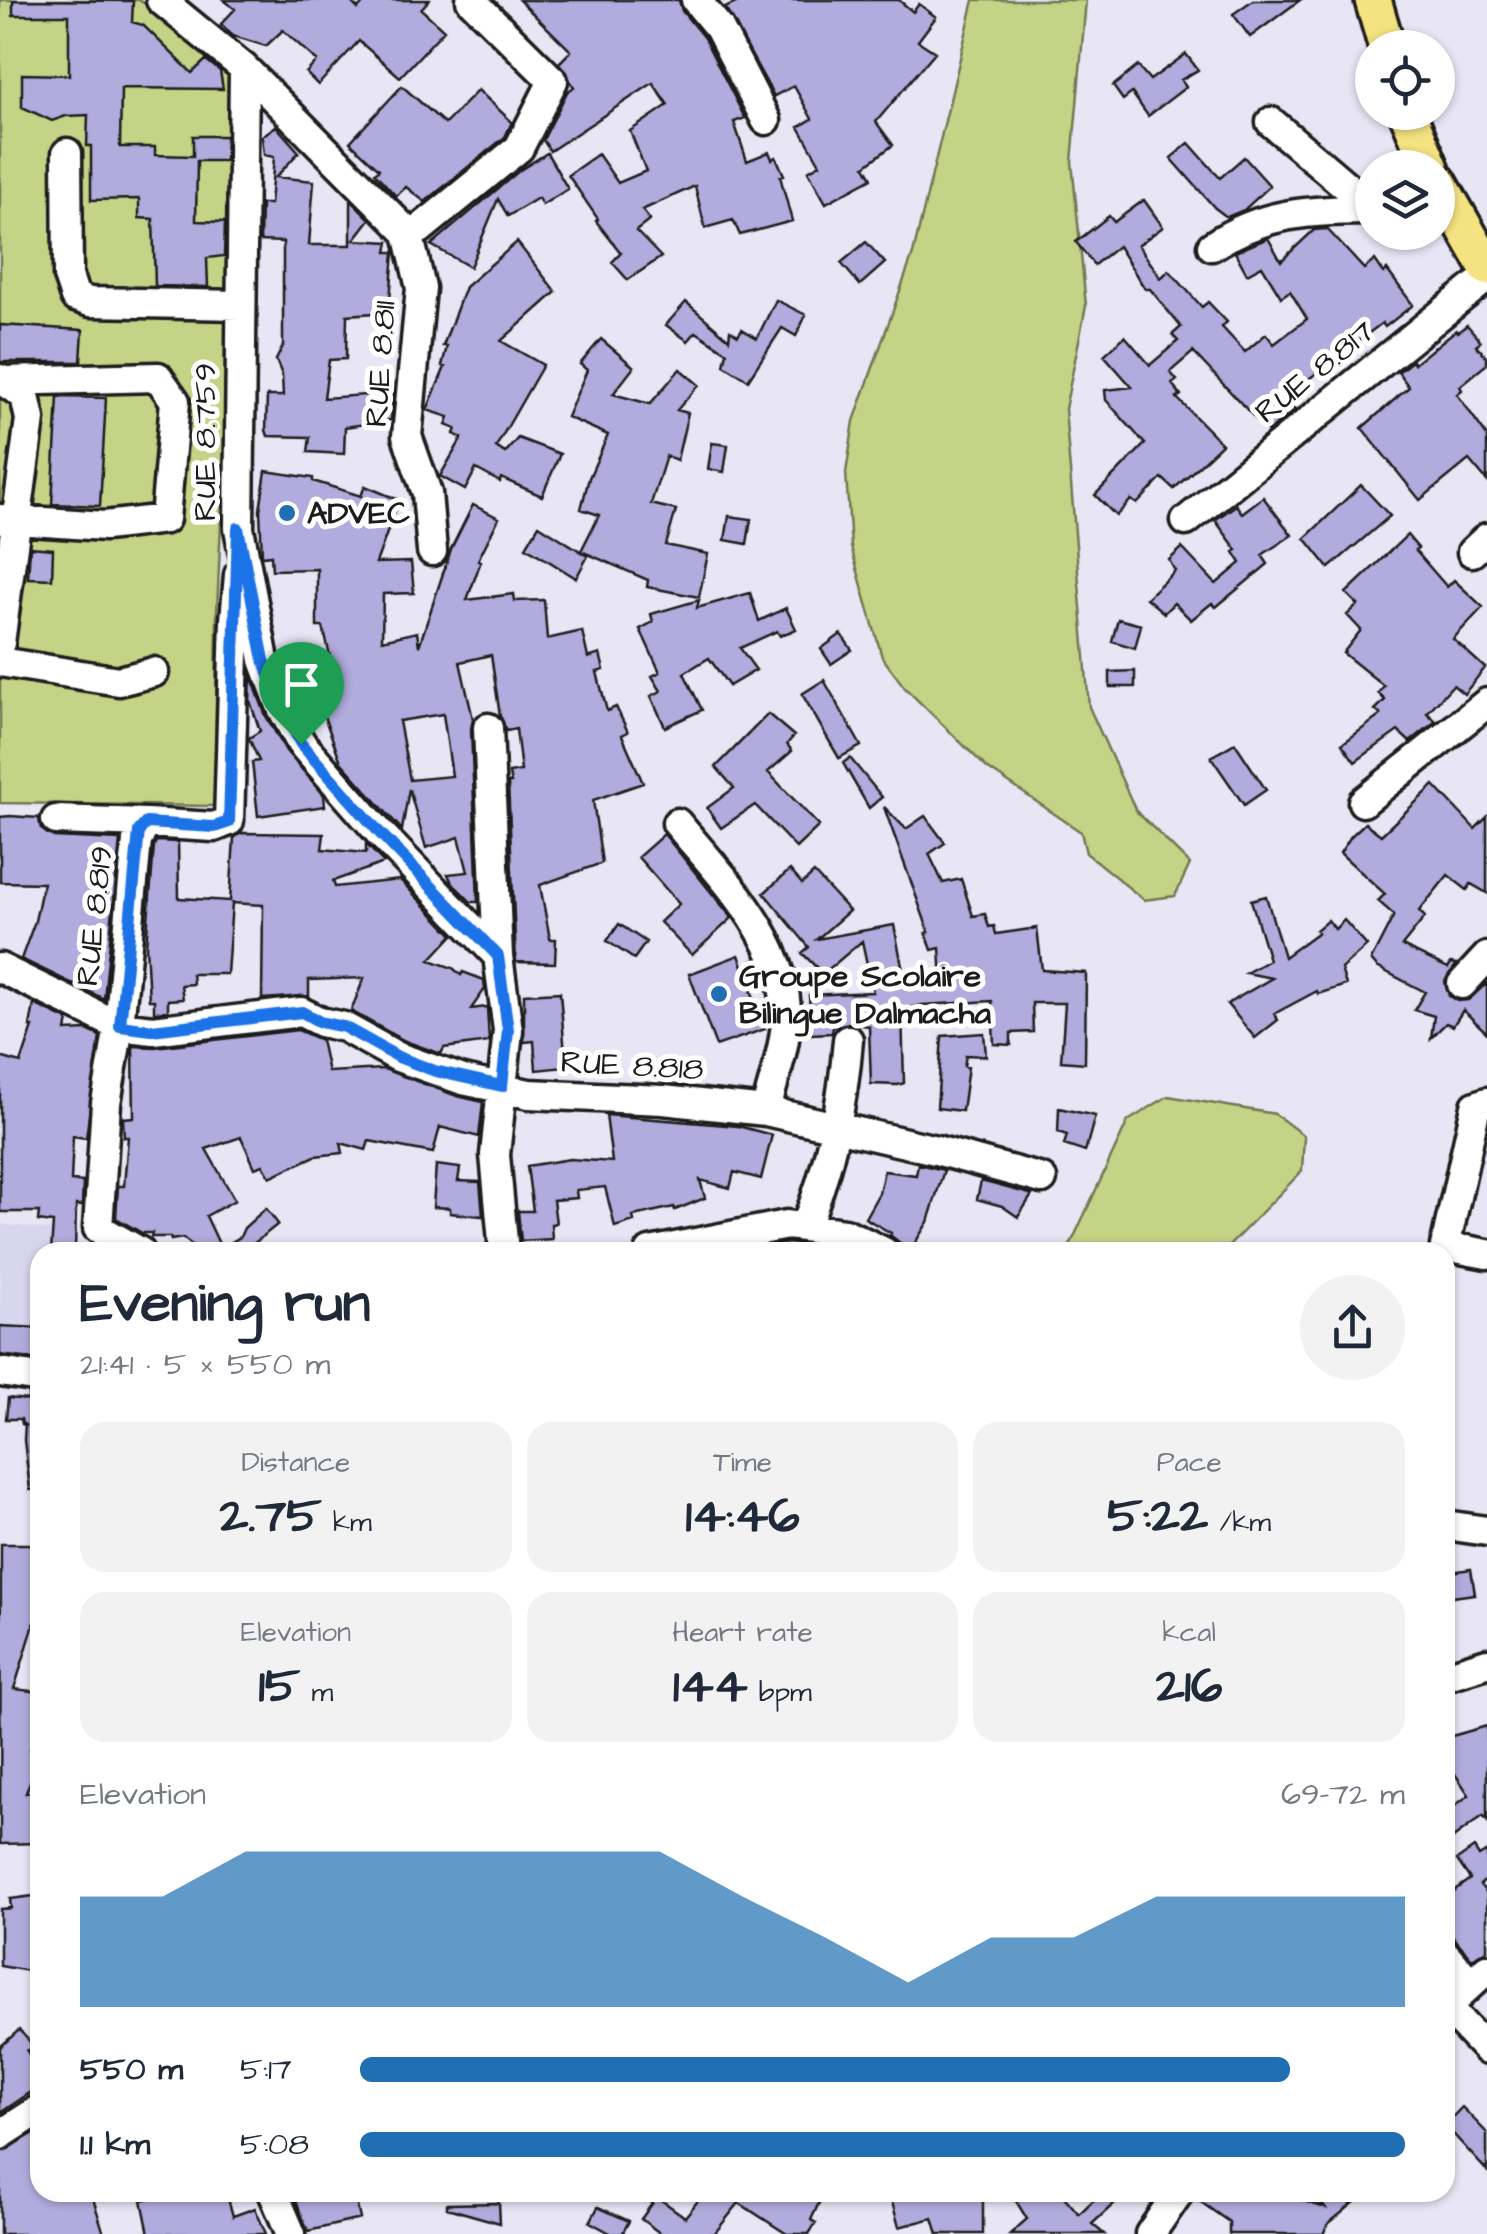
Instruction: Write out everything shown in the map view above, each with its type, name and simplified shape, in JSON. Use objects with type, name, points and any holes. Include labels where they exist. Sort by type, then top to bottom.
[{"type":"main road","points":[[1373,0],[1382,30]]},
{"type":"main road","points":[[1455,220],[1487,266]]},
{"type":"street","points":[[161,0],[244,68],[408,233],[420,230],[519,148],[554,81],[471,0]]},
{"type":"street","points":[[696,0],[719,28],[766,120]]},
{"type":"street","name":"RUE 8.759","points":[[244,68],[238,528],[264,660],[301,744],[498,956]]},
{"type":"street","points":[[1271,122],[1355,194]]},
{"type":"street","points":[[67,153],[68,276],[75,296],[90,302],[239,305]]},
{"type":"street","points":[[1212,246],[1242,226],[1284,216],[1355,210]]},
{"type":"street","name":"RUE 8.811","points":[[408,233],[421,288],[407,436],[428,492],[432,551]]},
{"type":"street","name":"RUE 8.817","points":[[1186,522],[1487,277]]},
{"type":"street","points":[[2,380],[158,378],[175,401],[165,519],[106,526],[8,519]]},
{"type":"street","points":[[0,643],[8,519],[30,419],[26,396],[2,380]]},
{"type":"street","name":"RUE 8.819","points":[[122,1242],[98,1228],[106,1103],[120,1026],[137,841],[146,823],[214,827],[229,822],[238,528]]},
{"type":"street","points":[[0,662],[119,682],[154,672]]},
{"type":"street","points":[[1363,802],[1487,704]]},
{"type":"street","points":[[488,728],[498,956],[508,1030],[495,1155],[503,1242]]},
{"type":"street","points":[[56,820],[146,823]]},
{"type":"street","points":[[677,823],[754,920],[786,985],[786,1026],[766,1111]]},
{"type":"street","points":[[1462,984],[1487,957]]},
{"type":"street","name":"RUE 8.818","points":[[0,968],[120,1026],[152,1030],[302,1012],[320,1022],[344,1027],[398,1057],[435,1071],[529,1094],[664,1100],[766,1111],[1042,1179]]},
{"type":"street","points":[[806,1226],[823,1182],[836,1127],[848,1040]]},
{"type":"street","points":[[1446,1242],[1476,1106],[1487,1102]]},
{"type":"street","points":[[701,1242],[787,1225],[845,1232],[862,1242]]},
{"type":"street","points":[[1455,1251],[1487,1254]]},
{"type":"street","points":[[0,1372],[30,1376]]},
{"type":"street","points":[[1455,1526],[1487,1531]]},
{"type":"street","points":[[1455,1673],[1487,1663]]},
{"type":"street","points":[[1455,1960],[1479,1976],[1455,1999]]},
{"type":"street","points":[[1455,2017],[1487,2050]]},
{"type":"street","points":[[0,2135],[30,2116]]},
{"type":"street","points":[[277,2202],[291,2234]]},
{"type":"street","points":[[1150,2234],[1172,2202]]},
{"type":"shaded area","points":[[0,1224],[77,1233],[76,1242],[30,1242],[30,1359],[0,1357]]},
{"type":"green space","points":[[0,0],[140,0],[233,71],[236,194],[217,610],[215,806],[0,803]]},
{"type":"green space","points":[[974,0],[1086,0],[1072,162],[1086,306],[1065,409],[1089,707],[1136,811],[1190,864],[1175,896],[1144,900],[1086,853],[1081,832],[987,768],[905,688],[882,657],[851,547],[846,473],[854,421],[913,254]]},
{"type":"green space","points":[[1168,1096],[1275,1114],[1304,1136],[1302,1171],[1233,1242],[1072,1242],[1128,1121]]},
{"type":"building","points":[[13,0],[133,1],[132,22],[143,25],[192,73],[206,60],[220,71],[223,89],[121,88],[120,147],[155,147],[155,155],[193,156],[193,136],[226,136],[225,161],[197,161],[196,221],[225,222],[224,256],[207,258],[208,287],[155,286],[153,219],[139,218],[139,199],[91,200],[88,115],[52,121],[22,107],[22,74],[69,75],[69,15],[13,15]]},
{"type":"building","points":[[224,0],[349,0],[358,9],[366,0],[429,0],[421,9],[444,30],[400,77],[359,41],[318,85],[306,73],[317,61],[283,30],[266,46],[233,36],[221,24],[235,9]]},
{"type":"building","points":[[519,0],[679,0],[682,11],[704,38],[745,118],[734,122],[747,161],[769,152],[772,159],[776,157],[784,175],[780,176],[792,221],[740,235],[733,220],[705,228],[695,186],[642,210],[650,220],[636,231],[661,257],[628,280],[612,262],[621,253],[568,175],[598,154],[618,183],[646,171],[630,131],[668,105],[653,83],[550,151],[543,140],[567,92],[574,87],[559,63],[571,51]]},
{"type":"building","points":[[742,0],[899,0],[913,12],[919,4],[936,17],[918,41],[935,52],[876,122],[893,145],[865,166],[872,178],[826,203],[808,171],[820,164],[799,127],[812,119],[794,86],[774,96],[725,8]]},
{"type":"building","points":[[1253,0],[1300,0],[1250,37],[1233,14]]},
{"type":"building","points":[[1186,54],[1198,70],[1181,80],[1186,87],[1148,116],[1132,93],[1123,100],[1113,86],[1138,66],[1150,80]]},
{"type":"building","points":[[402,86],[445,124],[478,90],[512,122],[505,137],[425,202],[406,187],[396,196],[375,173],[379,169],[350,142]]},
{"type":"building","points":[[276,126],[299,152],[276,177],[314,181],[309,245],[351,245],[351,200],[370,219],[354,240],[389,242],[387,252],[394,252],[389,312],[347,315],[346,359],[329,360],[324,398],[393,393],[391,420],[345,427],[344,454],[308,452],[310,437],[268,436],[266,430],[267,396],[283,396],[282,375],[276,360],[283,346],[283,242],[260,241],[261,204],[270,204],[274,157],[264,155],[262,136]]},
{"type":"building","points":[[1189,143],[1220,178],[1244,157],[1270,186],[1244,210],[1227,217],[1171,158]]},
{"type":"building","points":[[547,153],[568,189],[542,205],[538,198],[508,216],[498,199],[470,267],[431,245],[520,170]]},
{"type":"building","points":[[1144,200],[1163,227],[1138,245],[1161,278],[1169,270],[1202,307],[1208,302],[1227,322],[1222,327],[1245,352],[1266,334],[1274,344],[1307,319],[1290,291],[1281,297],[1262,266],[1247,274],[1235,252],[1268,238],[1281,261],[1314,230],[1327,229],[1364,269],[1375,260],[1384,273],[1387,270],[1413,305],[1385,327],[1382,323],[1284,398],[1295,410],[1268,432],[1193,352],[1170,372],[1177,380],[1172,384],[1181,395],[1177,398],[1222,444],[1174,489],[1162,478],[1137,504],[1131,500],[1116,516],[1095,495],[1145,444],[1106,400],[1105,390],[1132,387],[1104,355],[1125,336],[1150,365],[1178,341],[1172,335],[1181,327],[1150,289],[1145,289],[1118,246],[1094,265],[1076,242],[1109,216],[1114,222]]},
{"type":"building","points":[[517,242],[556,292],[501,341],[543,365],[496,447],[505,453],[518,438],[560,454],[542,496],[476,469],[465,490],[440,476],[462,438],[454,434],[456,429],[446,425],[449,417],[427,410],[445,367],[442,366],[447,346],[443,346],[465,287]]},
{"type":"building","points":[[866,242],[885,263],[860,285],[841,263]]},
{"type":"building","points":[[776,300],[806,315],[796,336],[782,328],[748,380],[724,365],[727,352],[696,332],[688,341],[666,325],[686,302],[729,339],[730,330],[738,335],[742,329],[757,338]]},
{"type":"building","points":[[0,325],[83,330],[81,362],[0,362]]},
{"type":"building","points":[[1467,325],[1481,341],[1476,345],[1487,357],[1487,364],[1460,386],[1462,390],[1457,394],[1487,436],[1487,481],[1469,460],[1420,500],[1362,428],[1409,387],[1398,372]]},
{"type":"building","points":[[601,339],[634,367],[613,394],[650,404],[680,369],[699,385],[677,410],[688,413],[677,460],[666,456],[651,504],[676,510],[666,545],[708,554],[699,597],[647,587],[648,580],[581,551],[599,515],[581,509],[589,478],[608,435],[567,417],[587,370],[580,364]]},
{"type":"building","points":[[58,397],[106,398],[100,506],[52,504]]},
{"type":"building","points":[[712,443],[728,445],[724,472],[708,469]]},
{"type":"building","points":[[266,471],[313,478],[361,496],[365,486],[399,500],[376,563],[411,562],[414,593],[383,594],[382,640],[417,632],[419,646],[451,549],[473,505],[499,518],[478,560],[481,561],[467,600],[514,594],[515,601],[544,600],[547,639],[582,631],[588,658],[600,654],[604,670],[597,672],[607,711],[616,707],[628,732],[622,735],[643,783],[593,800],[602,863],[540,885],[550,939],[556,939],[555,963],[516,962],[508,783],[509,773],[521,771],[516,729],[506,731],[500,716],[491,655],[460,662],[473,719],[478,902],[471,902],[448,874],[468,872],[459,837],[426,848],[409,789],[402,830],[341,762],[306,668],[331,660],[323,627],[317,627],[317,569],[272,570],[271,555],[262,556],[260,510]],"holes":[[[443,714],[452,776],[410,780],[399,721]]]},
{"type":"building","points":[[1361,485],[1390,516],[1329,568],[1305,538]]},
{"type":"building","points":[[1263,497],[1292,535],[1262,555],[1268,564],[1216,607],[1212,603],[1191,620],[1174,603],[1164,613],[1146,598],[1175,571],[1169,560],[1182,548],[1216,584],[1241,563],[1234,552],[1237,550],[1215,520],[1236,505],[1242,513]]},
{"type":"building","points":[[729,516],[751,519],[747,544],[725,540]]},
{"type":"building","points":[[539,525],[588,556],[576,578],[526,547]]},
{"type":"building","points":[[1407,535],[1447,587],[1454,580],[1483,607],[1453,639],[1485,668],[1464,694],[1453,685],[1427,713],[1436,721],[1410,742],[1398,731],[1355,762],[1342,744],[1381,715],[1375,710],[1385,700],[1378,693],[1384,686],[1343,653],[1361,630],[1347,615],[1358,605],[1346,593]]},
{"type":"building","points":[[30,547],[53,549],[52,579],[28,578]]},
{"type":"building","points":[[750,593],[759,621],[786,608],[796,629],[780,636],[777,631],[740,648],[756,670],[729,686],[709,658],[684,673],[702,710],[665,727],[651,696],[661,691],[652,676],[660,672],[640,629],[653,622],[651,614],[699,600],[697,608]]},
{"type":"building","points":[[1118,619],[1141,625],[1135,648],[1112,641]]},
{"type":"building","points":[[841,634],[852,650],[831,664],[821,649]]},
{"type":"building","points":[[1135,671],[1135,687],[1110,687],[1110,672]]},
{"type":"building","points":[[251,675],[266,716],[286,751],[324,795],[325,806],[258,816],[252,762],[259,761],[249,738],[260,731],[250,701]]},
{"type":"building","points":[[824,680],[861,746],[839,758],[802,694]]},
{"type":"building","points":[[768,714],[794,736],[787,744],[792,751],[768,772],[819,826],[796,848],[755,805],[721,828],[707,808],[734,788],[716,767]]},
{"type":"building","points":[[1235,743],[1266,790],[1244,805],[1211,757]]},
{"type":"building","points":[[850,758],[882,797],[869,808],[843,763]]},
{"type":"building","points":[[1434,785],[1475,829],[1487,817],[1487,893],[1471,884],[1467,890],[1448,875],[1419,911],[1425,917],[1402,946],[1448,968],[1451,963],[1457,964],[1445,981],[1449,996],[1457,1001],[1468,1000],[1487,983],[1487,1033],[1463,1010],[1453,1026],[1446,1023],[1431,1038],[1434,1016],[1414,1010],[1425,992],[1371,960],[1394,915],[1378,901],[1385,894],[1340,853],[1365,823],[1381,835]]},
{"type":"building","points":[[884,807],[906,829],[925,816],[945,843],[929,854],[943,883],[961,879],[973,916],[985,914],[996,934],[1037,928],[1042,970],[1086,973],[1085,1063],[1061,1061],[1065,1003],[1032,1003],[1033,1032],[1011,1033],[1011,1045],[994,1044],[992,1001],[902,1010],[904,1083],[898,1085],[871,1084],[869,1026],[849,1023],[833,1027],[832,1033],[811,1034],[809,995],[873,992],[862,941],[823,974],[802,953],[809,947],[764,893],[790,870],[802,884],[814,873],[849,911],[817,939],[894,925],[906,986],[942,982],[940,948],[932,950]]},
{"type":"building","points":[[0,817],[39,818],[41,829],[54,837],[120,840],[104,999],[21,959],[43,883],[0,882]]},
{"type":"building","points":[[241,833],[324,834],[322,849],[366,853],[366,844],[384,863],[333,881],[335,887],[400,880],[453,935],[430,960],[461,975],[463,972],[484,980],[485,989],[471,1009],[487,1007],[489,1042],[444,1048],[441,1054],[405,1041],[351,1011],[364,978],[309,980],[309,996],[262,999],[263,905],[232,903],[227,974],[192,974],[193,984],[181,985],[183,999],[168,1000],[168,1011],[154,1012],[154,1000],[149,1000],[146,946],[156,841],[178,842],[179,898],[230,901],[234,838]]},
{"type":"building","points":[[664,834],[732,918],[692,955],[660,922],[679,904],[638,857]]},
{"type":"building","points":[[1266,896],[1284,957],[1328,920],[1335,929],[1344,920],[1367,946],[1341,969],[1346,985],[1318,994],[1317,991],[1274,1014],[1278,1020],[1255,1038],[1227,1004],[1272,978],[1246,973],[1269,960],[1251,900]]},
{"type":"building","points":[[619,924],[646,942],[634,959],[607,941]]},
{"type":"building","name":"Groupe Scolaire Bilingue Dalmacha","points":[[739,955],[743,966],[755,960],[760,971],[763,982],[750,987],[765,1029],[716,1046],[689,974]]},
{"type":"building","points":[[560,992],[566,1067],[536,1070],[534,1041],[524,1042],[524,994]]},
{"type":"building","points":[[34,1004],[68,1020],[66,1031],[87,1030],[100,1036],[86,1138],[73,1136],[71,1181],[83,1182],[82,1206],[76,1205],[75,1242],[52,1242],[53,1223],[38,1221],[39,1212],[0,1212],[0,1057],[21,1063]]},
{"type":"building","points":[[298,1030],[321,1040],[328,1072],[384,1069],[483,1102],[479,1137],[440,1127],[433,1153],[369,1141],[366,1150],[341,1143],[343,1153],[315,1156],[270,1177],[263,1165],[255,1168],[241,1137],[206,1149],[235,1200],[206,1216],[218,1242],[151,1237],[152,1233],[142,1233],[116,1218],[118,1186],[124,1186],[128,1137],[124,1137],[123,1118],[134,1117],[133,1046],[155,1047]]},
{"type":"building","points":[[984,1033],[986,1056],[966,1055],[962,1111],[937,1108],[942,1036]]},
{"type":"building","points":[[1059,1108],[1095,1116],[1085,1152],[1064,1145],[1067,1135],[1058,1132]]},
{"type":"building","points":[[606,1115],[738,1126],[772,1135],[761,1179],[734,1172],[730,1188],[700,1180],[705,1198],[675,1210],[674,1207],[633,1216],[634,1221],[615,1227],[605,1187],[576,1190],[577,1198],[553,1200],[556,1223],[551,1224],[552,1239],[521,1241],[518,1211],[533,1211],[527,1166],[570,1159],[612,1162]]},
{"type":"building","points":[[918,1164],[944,1170],[928,1222],[916,1242],[899,1242],[865,1218],[879,1193],[884,1171],[916,1175]]},
{"type":"building","points":[[436,1165],[460,1168],[458,1181],[480,1182],[483,1216],[433,1207]]},
{"type":"building","points":[[981,1181],[1032,1195],[1018,1217],[1002,1206],[977,1199]]},
{"type":"building","points":[[266,1208],[278,1224],[256,1242],[231,1242]]},
{"type":"building","points":[[0,1326],[30,1328],[30,1359],[0,1355]]},
{"type":"building","points":[[30,1394],[30,1490],[25,1425],[21,1419],[6,1419],[8,1398],[28,1400]]},
{"type":"building","points":[[1,1544],[30,1544],[30,1637],[14,1689],[30,1691],[30,1782],[26,1793],[30,1792],[30,1843],[0,1844]]},
{"type":"building","points":[[1471,1569],[1475,1594],[1455,1597],[1455,1571]]},
{"type":"building","points":[[1487,1726],[1487,1821],[1483,1816],[1455,1837],[1455,1806],[1469,1795],[1455,1774],[1455,1735]]},
{"type":"building","points":[[1474,1848],[1479,1856],[1487,1851],[1487,1879],[1480,1885],[1487,1893],[1487,1950],[1472,1959],[1455,1939],[1455,1890],[1470,1879],[1457,1860]]},
{"type":"building","points":[[30,1896],[30,1971],[0,1966],[0,1909],[11,1908],[10,1899]]},
{"type":"building","points":[[19,2030],[30,2042],[30,2093],[0,2113],[0,2047]]},
{"type":"building","points":[[1462,2107],[1487,2133],[1487,2171],[1455,2136],[1455,2114]]},
{"type":"building","points":[[30,2136],[30,2202],[94,2202],[104,2234],[0,2234],[0,2152]]},
{"type":"building","points":[[142,2202],[229,2202],[233,2216],[255,2208],[266,2234],[149,2234]]},
{"type":"building","points":[[296,2202],[356,2202],[360,2219],[308,2231]]},
{"type":"building","points":[[653,2202],[664,2202],[685,2217],[697,2202],[819,2202],[811,2220],[816,2223],[809,2234],[787,2234],[739,2203],[714,2234],[661,2234],[641,2219]]},
{"type":"building","points":[[892,2202],[983,2202],[983,2234],[938,2234],[933,2218],[899,2227]]},
{"type":"building","points":[[1017,2202],[1069,2202],[1079,2214],[1092,2202],[1116,2202],[1092,2224],[1104,2234],[1010,2234],[1027,2219]]},
{"type":"building","points":[[1201,2202],[1307,2202],[1325,2208],[1320,2202],[1355,2202],[1328,2224],[1323,2234],[1229,2234],[1229,2222]]},
{"type":"building","points":[[499,2203],[500,2223],[447,2208],[447,2204]]},
{"type":"building","points":[[598,2207],[629,2221],[622,2234],[612,2234],[590,2222]]},
{"type":"place","name":"ADVEC","points":[[287,513]]},
{"type":"place","name":"Groupe Scolaire Bilingue Dalmacha","points":[[719,994]]},
{"type":"route","points":[[238,528],[264,660],[301,744],[498,956],[508,1030],[502,1086],[435,1071],[398,1057],[344,1027],[320,1022],[302,1012],[152,1030],[120,1026],[139,831],[146,823],[214,827],[229,822],[238,528]]}]
